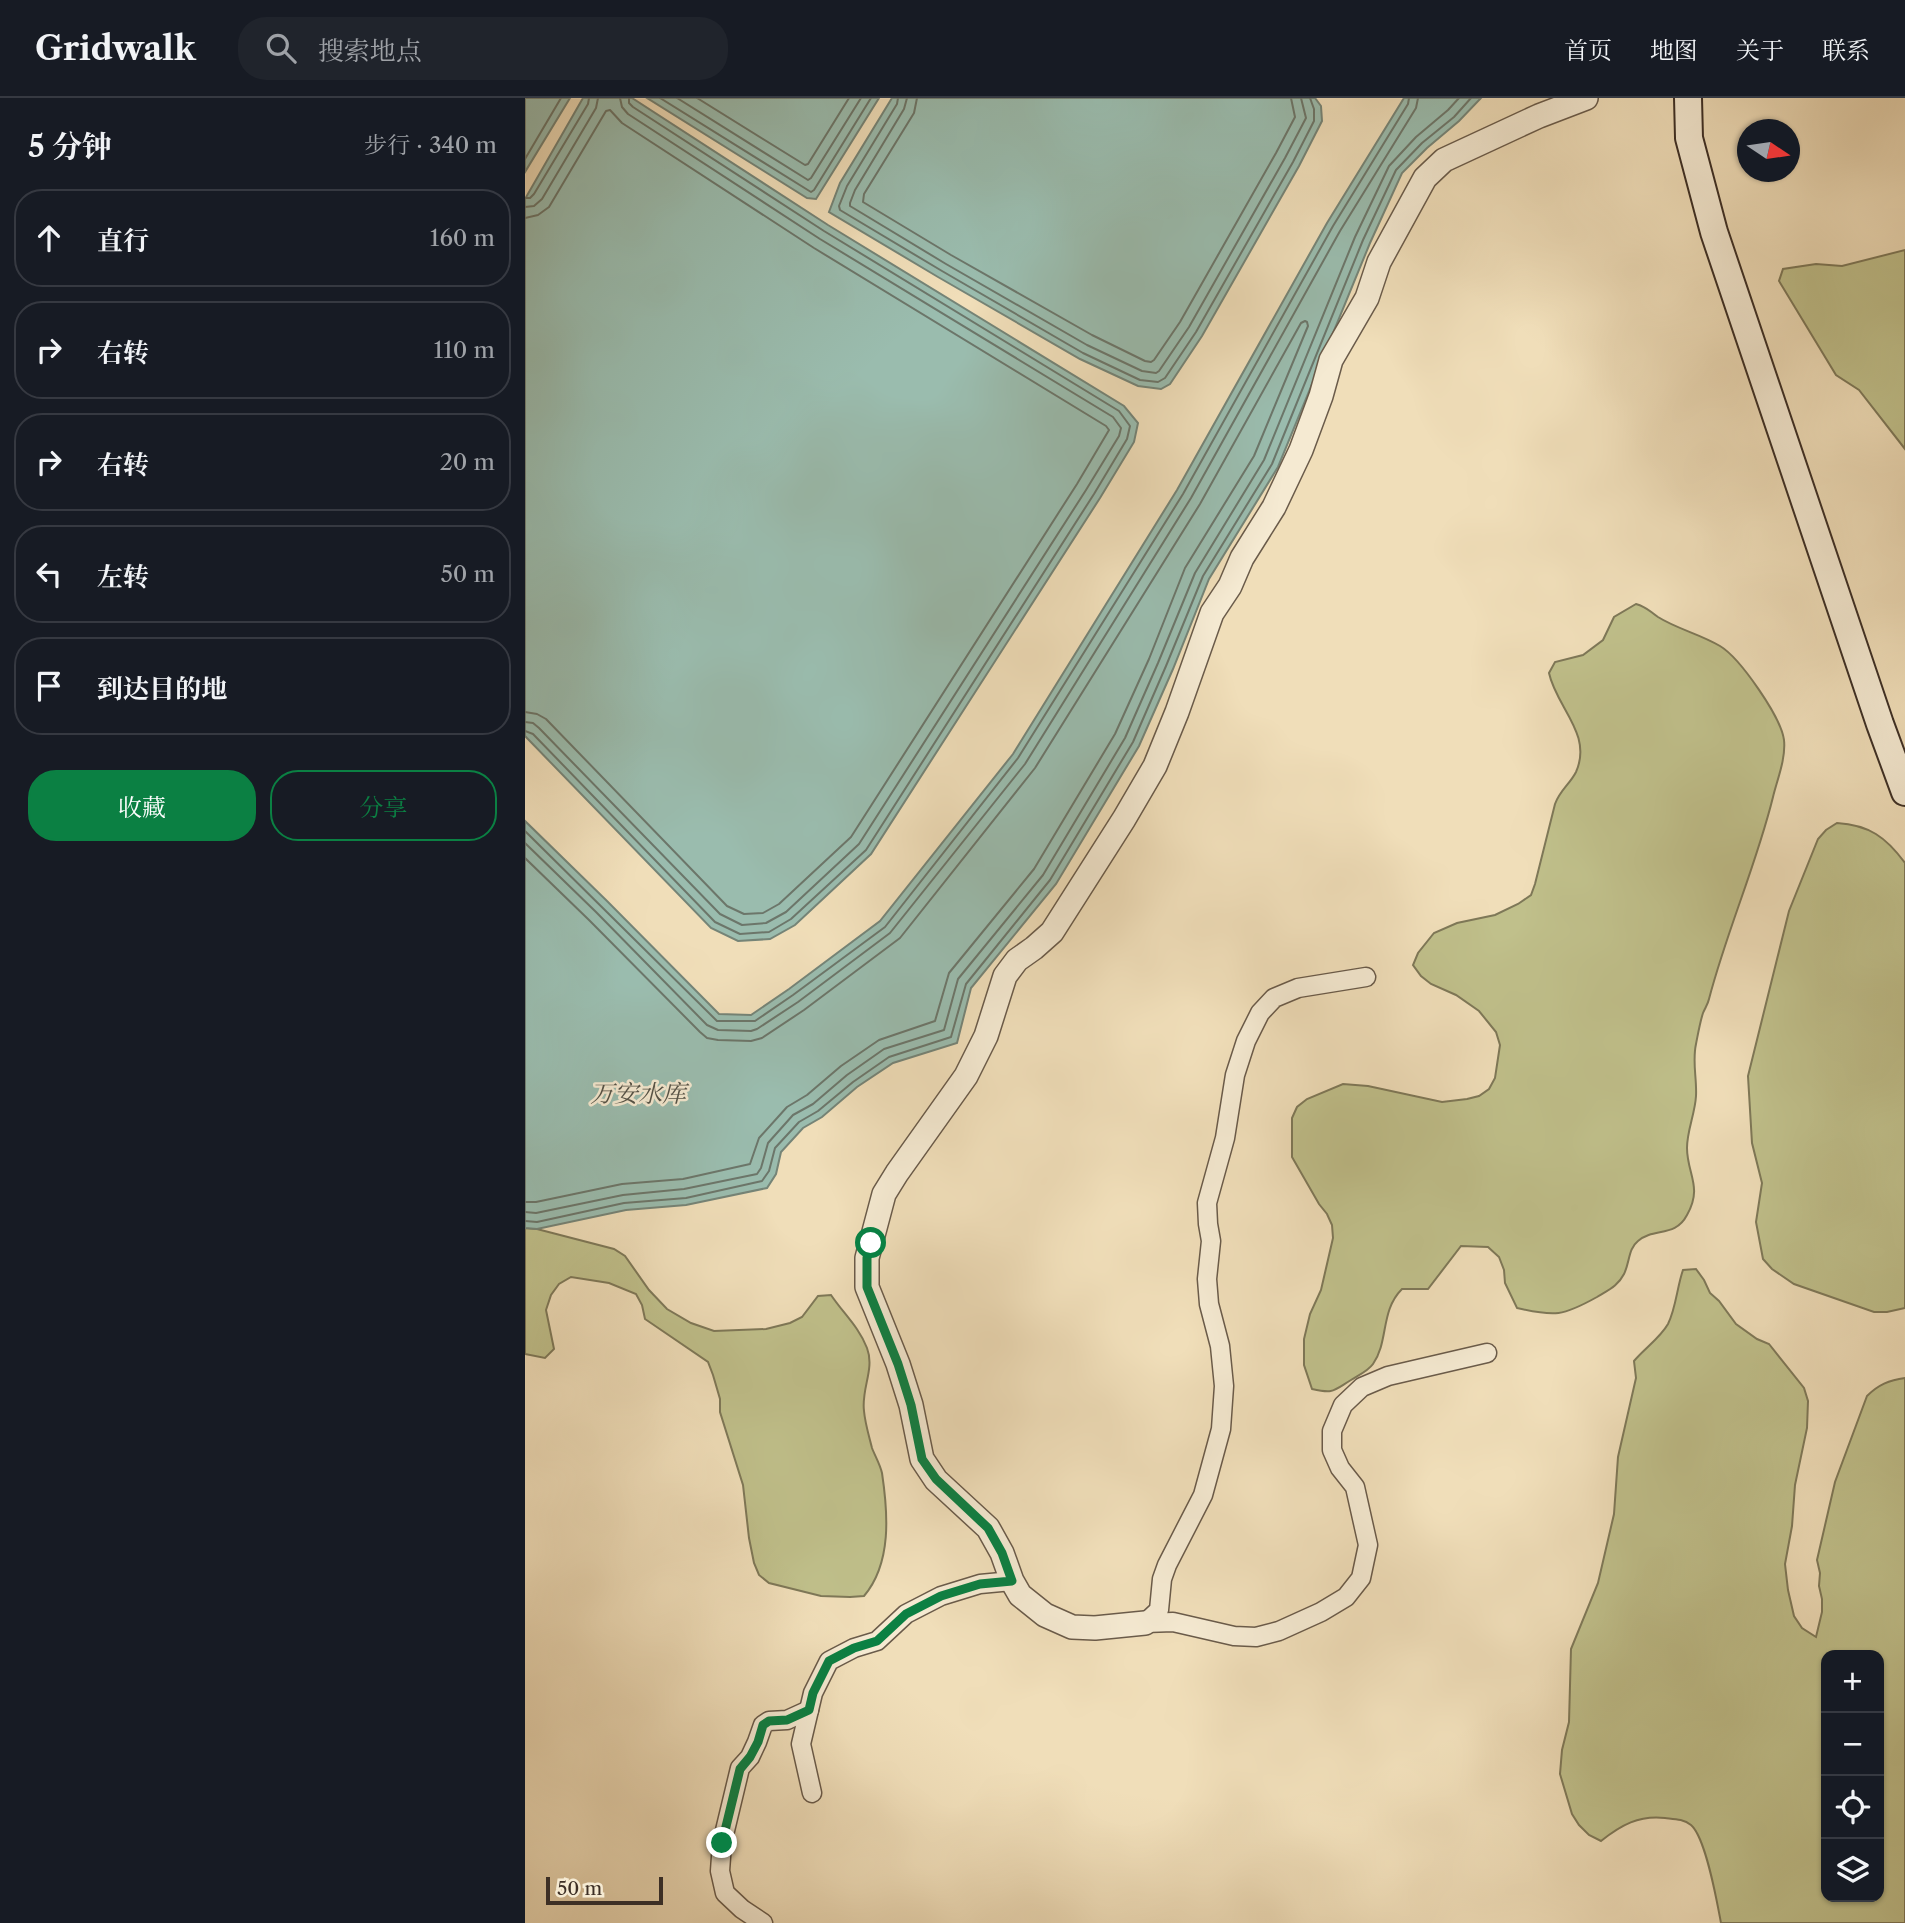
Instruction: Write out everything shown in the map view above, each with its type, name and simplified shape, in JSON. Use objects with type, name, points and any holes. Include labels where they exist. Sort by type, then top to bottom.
[{"type":"main road","points":[[1688,98],[1689,138],[1714,232],[1875,711],[1905,792]]},
{"type":"street","points":[[1487,1353],[1388,1376],[1362,1387],[1343,1405],[1332,1431],[1332,1450],[1340,1468],[1355,1486],[1368,1545],[1360,1578],[1346,1597],[1290,1626],[1256,1637],[1234,1636],[1173,1622],[1095,1628],[1072,1627],[1045,1615],[1020,1595],[988,1528],[936,1479],[922,1459],[911,1405],[898,1364],[867,1287],[867,1258],[884,1194],[966,1076],[986,1036],[1005,976],[1017,960],[1052,932],[1155,766],[1212,613],[1274,507],[1301,450],[1331,360],[1367,298],[1379,262],[1425,178],[1444,160],[1539,116],[1586,98]]},
{"type":"street","points":[[1145,1623],[1159,1611],[1162,1579],[1203,1495],[1221,1429],[1224,1386],[1220,1346],[1209,1304],[1207,1279],[1211,1241],[1206,1203],[1225,1138],[1235,1076],[1246,1041],[1260,1013],[1274,998],[1298,988],[1366,977]]},
{"type":"street","points":[[812,1793],[801,1744],[813,1693],[829,1661],[854,1648],[877,1641],[906,1614],[941,1596],[980,1584],[1012,1581]]},
{"type":"street","points":[[763,1923],[725,1893],[720,1871],[722,1843],[740,1769],[758,1742],[763,1725],[769,1721],[787,1720],[809,1710]]},
{"type":"green space","points":[[1905,250],[1905,449],[1859,390],[1836,375],[1779,281],[1783,269],[1816,264],[1842,266]]},
{"type":"green space","points":[[1636,604],[1665,621],[1720,646],[1728,653],[1768,703],[1784,740],[1782,762],[1766,823],[1698,1032],[1694,1057],[1696,1096],[1687,1148],[1694,1188],[1692,1205],[1677,1227],[1651,1234],[1635,1244],[1624,1274],[1616,1285],[1585,1303],[1559,1313],[1541,1313],[1517,1308],[1505,1283],[1499,1257],[1488,1247],[1461,1246],[1428,1289],[1402,1289],[1395,1298],[1387,1316],[1378,1355],[1371,1366],[1333,1390],[1312,1389],[1304,1365],[1304,1339],[1310,1314],[1321,1290],[1333,1238],[1332,1225],[1327,1214],[1292,1157],[1292,1118],[1297,1107],[1307,1099],[1343,1084],[1368,1086],[1442,1102],[1479,1096],[1489,1089],[1495,1078],[1500,1045],[1496,1032],[1479,1011],[1456,995],[1431,984],[1413,965],[1418,953],[1434,933],[1457,923],[1495,915],[1531,895],[1555,804],[1576,772],[1580,758],[1577,733],[1549,673],[1555,662],[1583,655],[1603,640],[1614,617]]},
{"type":"green space","points":[[1837,823],[1858,826],[1876,834],[1891,846],[1905,863],[1905,1308],[1887,1312],[1874,1312],[1794,1284],[1772,1269],[1763,1259],[1756,1222],[1762,1183],[1752,1143],[1748,1076],[1789,911],[1818,839]]},
{"type":"green space","points":[[525,1228],[614,1249],[625,1256],[649,1290],[667,1309],[691,1323],[714,1331],[766,1329],[790,1323],[802,1317],[818,1296],[831,1295],[867,1348],[869,1371],[864,1395],[865,1416],[884,1488],[884,1553],[873,1583],[864,1596],[821,1596],[769,1583],[759,1575],[749,1538],[743,1485],[720,1412],[720,1399],[708,1362],[645,1319],[636,1294],[609,1283],[571,1277],[559,1284],[551,1295],[546,1310],[554,1349],[545,1358],[525,1354]]},
{"type":"green space","points":[[1696,1269],[1710,1293],[1736,1324],[1769,1344],[1804,1388],[1808,1401],[1807,1428],[1795,1485],[1792,1526],[1785,1564],[1794,1616],[1802,1628],[1816,1637],[1822,1612],[1817,1560],[1835,1482],[1867,1396],[1884,1384],[1905,1378],[1905,1923],[1721,1923],[1706,1856],[1691,1825],[1675,1819],[1647,1818],[1623,1826],[1601,1841],[1589,1835],[1572,1814],[1560,1774],[1562,1750],[1569,1722],[1571,1649],[1598,1583],[1614,1514],[1618,1457],[1636,1378],[1634,1361],[1661,1334],[1673,1311],[1683,1270]]},
{"type":"water","points":[[525,98],[570,98],[525,172]]},
{"type":"water","points":[[583,98],[632,98],[828,225],[1124,406],[1138,423],[1134,442],[1100,498],[871,854],[795,925],[770,939],[738,941],[711,928],[525,736],[525,199]]},
{"type":"water","points":[[647,98],[879,98],[816,199],[807,198]]},
{"type":"water","points":[[892,98],[1315,98],[1321,106],[1322,121],[1202,336],[1170,384],[1161,389],[1138,386],[1080,359],[829,212],[840,183]]},
{"type":"water","name":"万安水库","points":[[1404,98],[1481,98],[1402,173],[1370,243],[1278,467],[1209,579],[1139,746],[1056,884],[971,988],[957,1043],[893,1063],[857,1087],[822,1117],[803,1128],[781,1152],[776,1174],[767,1188],[686,1205],[626,1210],[537,1229],[525,1228],[525,821],[719,1014],[751,1015],[880,921],[1013,754],[1177,490],[1327,223]]},
{"type":"route","points":[[722,1843],[740,1769],[758,1742],[763,1725],[769,1721],[787,1720],[809,1710],[813,1693],[829,1661],[854,1648],[877,1641],[906,1614],[941,1596],[980,1584],[1012,1581],[1002,1553],[988,1528],[936,1479],[922,1459],[911,1405],[898,1364],[867,1287],[867,1258],[871,1243]]}]
